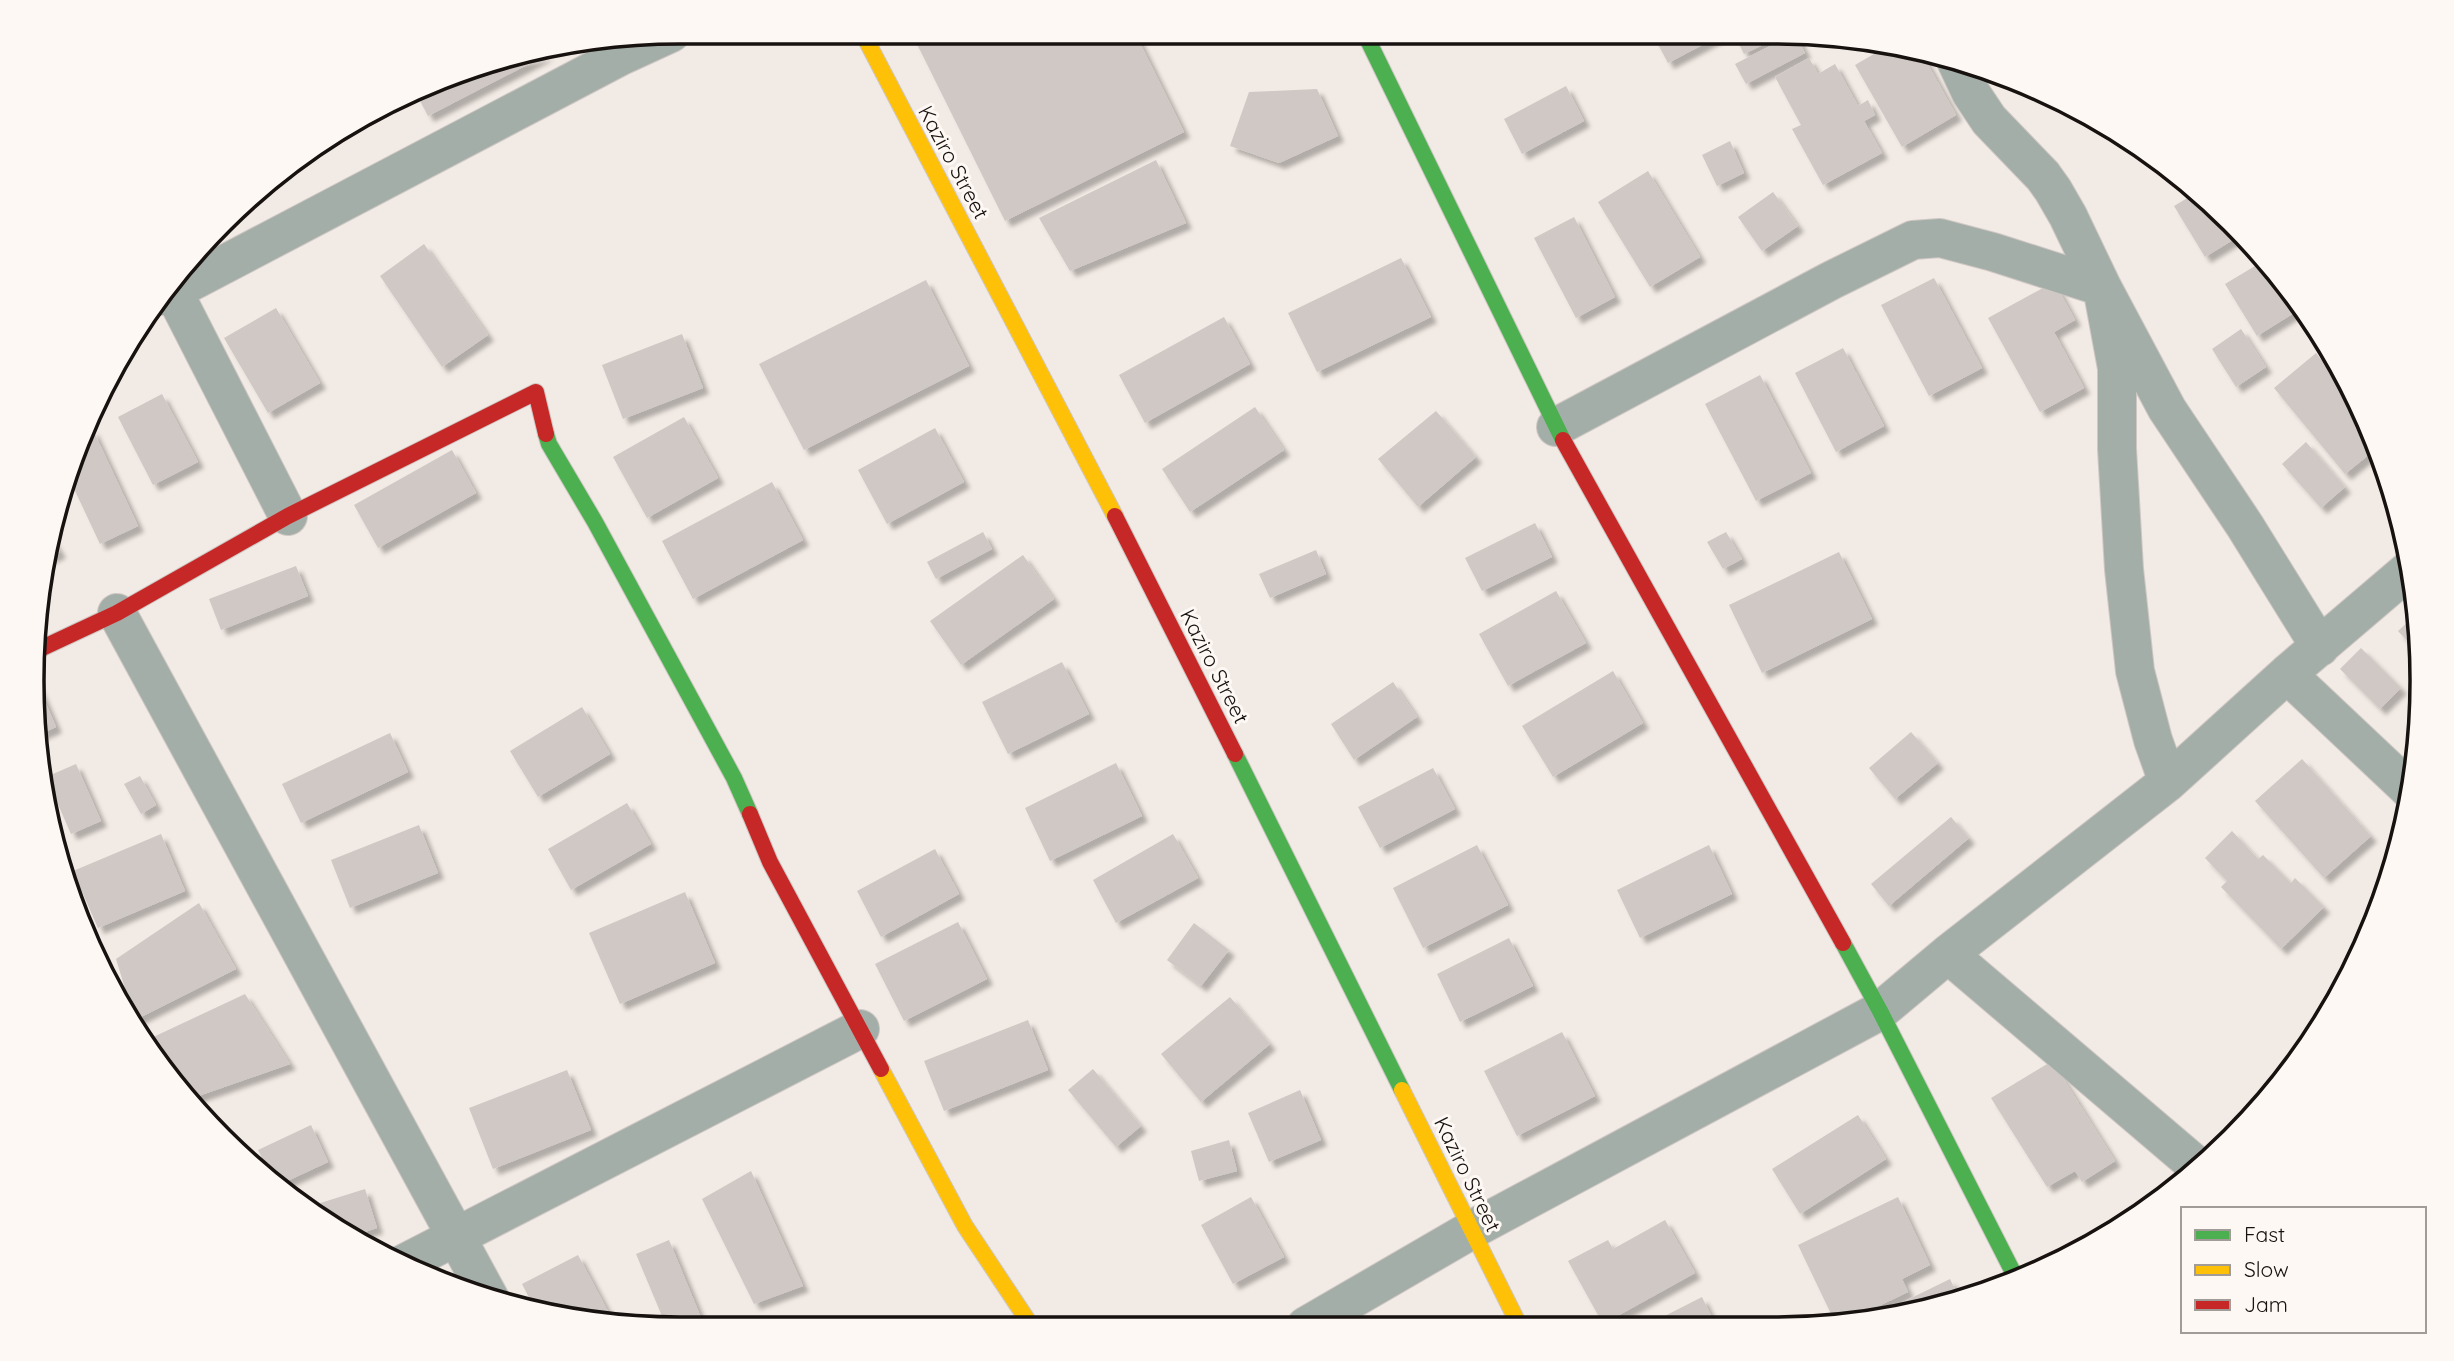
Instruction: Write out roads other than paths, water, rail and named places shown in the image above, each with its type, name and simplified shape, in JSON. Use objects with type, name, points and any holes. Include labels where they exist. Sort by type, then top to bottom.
[{"type":"street","name":"Kaziro Street","points":[[868,44],[1160,602],[1515,1317]]},
{"type":"street","points":[[1370,44],[1556,427],[1880,1011],[2012,1271]]},
{"type":"street","points":[[181,286],[646,45]]},
{"type":"street","points":[[1961,72],[1989,120],[2053,190],[2167,409],[2245,526],[2320,647]]},
{"type":"street","points":[[1556,427],[1832,280],[1913,240],[1940,238],[2102,287]]},
{"type":"street","points":[[2102,287],[2117,368],[2117,449],[2124,569],[2135,671],[2153,740],[2168,782]]},
{"type":"street","points":[[171,299],[288,516]]},
{"type":"street","points":[[45,647],[117,613],[288,516],[537,392],[550,444],[734,778],[771,862],[965,1226],[1025,1317]]},
{"type":"street","points":[[1321,1317],[1473,1229],[1880,1011],[1948,954],[2168,782],[2287,674],[2401,576]]},
{"type":"street","points":[[117,613],[483,1285]]},
{"type":"street","points":[[2287,674],[2402,782]]},
{"type":"street","points":[[1948,954],[2191,1161]]},
{"type":"street","points":[[414,1259],[860,1029]]}]
